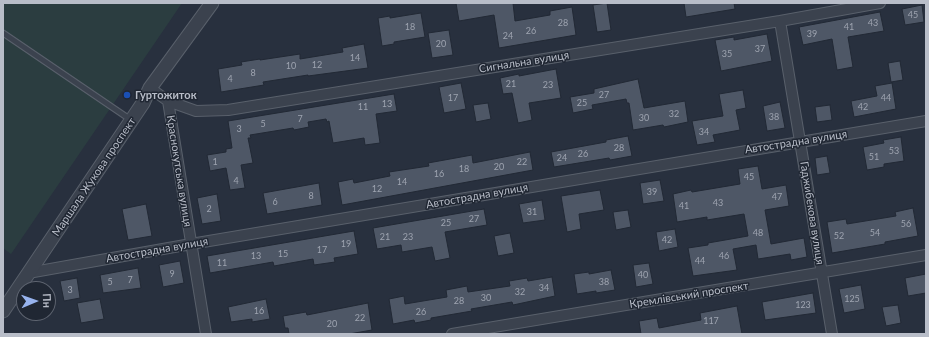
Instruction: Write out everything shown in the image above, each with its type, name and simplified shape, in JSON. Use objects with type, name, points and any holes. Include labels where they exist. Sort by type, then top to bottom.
[{"type":"street","name":"Маршала Жукова проспект","points":[[3,311],[132,120],[143,103],[150,88],[212,3]]},
{"type":"street","name":"Сигнальна вулиця","points":[[168,101],[196,111],[228,110],[780,21],[880,3]]},
{"type":"street","name":"Гаджибекова вулиця","points":[[780,21],[832,334]]},
{"type":"street","name":"Краснокутська вулиця","points":[[150,88],[168,101],[206,334]]},
{"type":"street","name":"Автострадна вулиця","points":[[28,273],[191,244],[926,121]]},
{"type":"street","name":"Кремлівський проспект","points":[[452,334],[926,255]]},
{"type":"lane","points":[[3,33],[132,120]]},
{"type":"shaded area","points":[[3,3],[182,3],[11,254],[3,248]]},
{"type":"building","points":[[456,3],[513,3],[515,21],[550,15],[550,11],[572,7],[576,35],[499,48],[494,15],[459,21]]},
{"type":"building","points":[[607,3],[611,30],[597,32],[593,5]]},
{"type":"building","points":[[684,3],[734,3],[735,9],[686,17]]},
{"type":"building","points":[[922,5],[924,22],[905,25],[902,9]]},
{"type":"building","points":[[880,12],[884,31],[848,37],[853,67],[837,70],[832,39],[803,45],[799,27]]},
{"type":"building","points":[[421,13],[425,37],[394,42],[394,44],[382,46],[378,18],[390,16],[390,18]]},
{"type":"building","points":[[449,30],[453,55],[432,58],[428,33]]},
{"type":"building","points":[[767,34],[772,61],[721,71],[715,40],[734,37],[734,40]]},
{"type":"building","points":[[364,44],[368,68],[263,82],[264,85],[221,92],[218,69],[242,65],[241,62],[260,59],[300,54],[300,59],[343,52],[342,48]]},
{"type":"building","points":[[900,61],[903,80],[891,82],[888,63]]},
{"type":"building","points":[[556,69],[561,98],[529,103],[532,120],[518,123],[512,93],[503,94],[500,78]]},
{"type":"building","points":[[638,79],[644,108],[685,101],[688,122],[664,127],[663,125],[633,130],[629,103],[627,103],[626,99],[592,105],[593,109],[573,113],[570,97],[594,93],[594,89]]},
{"type":"building","points":[[461,83],[466,109],[444,113],[439,87]]},
{"type":"building","points":[[892,83],[896,109],[854,117],[851,101],[877,96],[875,86]]},
{"type":"building","points":[[743,90],[746,108],[736,110],[740,130],[713,135],[715,142],[697,145],[692,121],[723,116],[719,94]]},
{"type":"building","points":[[394,94],[397,111],[376,114],[380,143],[365,145],[364,138],[333,143],[329,121],[327,122],[326,119],[308,122],[309,127],[250,135],[251,138],[248,138],[253,163],[241,165],[245,188],[230,190],[226,168],[210,171],[207,155],[226,152],[226,149],[232,148],[228,121]]},
{"type":"building","points":[[780,102],[785,128],[767,131],[763,106]]},
{"type":"building","points":[[488,103],[491,119],[476,122],[473,105]]},
{"type":"building","points":[[830,105],[832,120],[817,122],[815,107]]},
{"type":"building","points":[[628,136],[632,156],[610,160],[609,158],[554,167],[551,152],[606,142],[606,140]]},
{"type":"building","points":[[901,137],[904,161],[884,164],[884,167],[867,170],[863,147],[884,143],[883,140]]},
{"type":"building","points":[[530,152],[533,170],[342,205],[338,182],[353,179],[354,183],[390,176],[389,172],[429,166],[428,163],[472,155],[473,163]]},
{"type":"building","points":[[827,156],[830,173],[817,175],[815,158]]},
{"type":"building","points":[[758,166],[762,189],[786,185],[789,206],[765,210],[771,244],[804,238],[807,257],[791,260],[790,254],[758,259],[756,245],[733,249],[737,270],[693,276],[688,248],[748,236],[744,214],[707,220],[707,217],[677,222],[673,194],[691,190],[692,192],[740,184],[738,169]]},
{"type":"building","points":[[660,180],[664,201],[643,204],[640,183]]},
{"type":"building","points":[[319,183],[322,205],[267,214],[263,193]]},
{"type":"building","points":[[600,190],[604,210],[579,214],[581,229],[567,232],[561,196]]},
{"type":"building","points":[[217,194],[221,221],[202,224],[197,198]]},
{"type":"building","points":[[542,200],[545,220],[523,223],[519,204]]},
{"type":"building","points":[[146,204],[152,236],[128,240],[122,209]]},
{"type":"building","points":[[913,208],[918,236],[885,242],[885,244],[832,253],[827,222],[846,219],[847,224],[896,216],[895,212]]},
{"type":"building","points":[[484,209],[487,225],[445,232],[450,258],[435,261],[432,247],[402,252],[401,245],[377,249],[373,228]]},
{"type":"building","points":[[628,210],[631,227],[616,230],[613,212]]},
{"type":"building","points":[[675,229],[678,247],[659,251],[656,232]]},
{"type":"building","points":[[354,231],[358,254],[334,258],[335,262],[314,265],[313,259],[274,266],[273,262],[210,273],[207,256]]},
{"type":"building","points":[[510,233],[514,253],[498,256],[494,236]]},
{"type":"building","points":[[180,261],[184,283],[163,287],[159,265]]},
{"type":"building","points":[[649,263],[653,284],[636,287],[633,265]]},
{"type":"building","points":[[138,268],[141,288],[103,293],[100,275]]},
{"type":"building","points":[[611,270],[615,290],[577,294],[574,274],[589,272],[589,274]]},
{"type":"building","points":[[926,274],[926,293],[908,296],[905,278]]},
{"type":"building","points":[[552,277],[555,296],[513,305],[512,302],[471,309],[472,311],[431,318],[431,320],[415,323],[414,320],[393,324],[389,299],[404,296],[405,304],[447,297],[446,290],[467,286],[468,292],[510,286],[509,281],[527,278],[528,281]]},
{"type":"building","points":[[77,278],[80,298],[64,301],[60,281]]},
{"type":"building","points":[[861,285],[865,309],[844,313],[839,289]]},
{"type":"building","points":[[813,293],[816,313],[765,320],[762,302]]},
{"type":"building","points":[[100,299],[104,319],[81,323],[77,303]]},
{"type":"building","points":[[266,299],[270,319],[252,322],[252,319],[231,322],[228,307]]},
{"type":"building","points":[[368,303],[372,330],[349,334],[289,334],[288,328],[285,328],[283,316],[306,312],[307,315]]},
{"type":"building","points":[[898,305],[901,323],[886,326],[882,307]]},
{"type":"building","points":[[737,306],[742,334],[641,334],[639,321],[657,318],[659,328],[701,320],[700,313]]},
{"type":"place","name":"Гуртожиток","points":[[127,95]]}]
